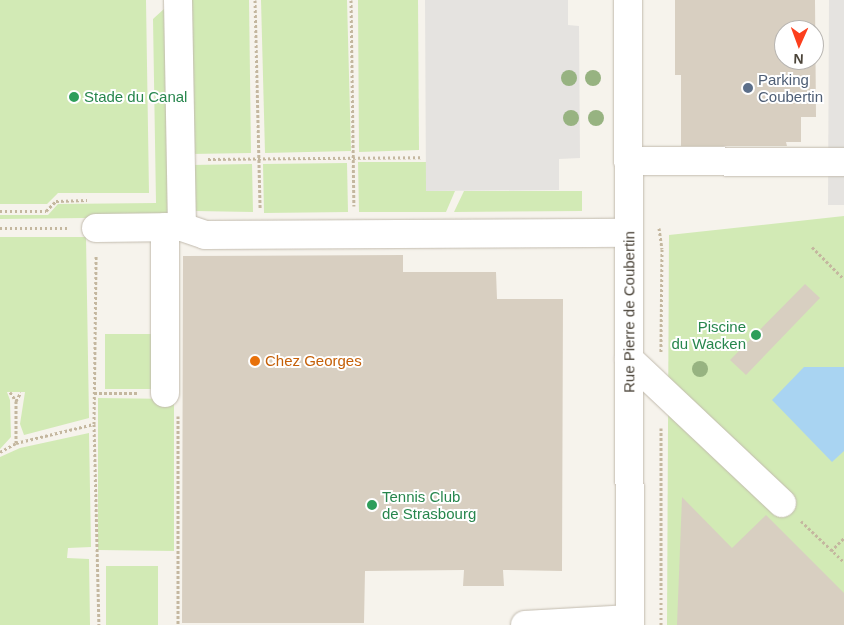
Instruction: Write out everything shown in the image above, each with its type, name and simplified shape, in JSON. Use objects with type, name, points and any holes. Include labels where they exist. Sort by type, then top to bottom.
[{"type":"street","points":[[172,403],[173,227],[181,159],[178,0]]},
{"type":"street","name":"Rue Pierre de Coubertin","points":[[628,0],[630,622]]},
{"type":"street","points":[[628,162],[844,162]]},
{"type":"street","points":[[96,228],[173,227],[205,234],[628,233]]},
{"type":"street","points":[[629,359],[782,503]]},
{"type":"street","points":[[525,625],[630,622]]},
{"type":"path","points":[[255,0],[260,234]]},
{"type":"path","points":[[351,0],[355,234]]},
{"type":"path","points":[[181,159],[422,157]]},
{"type":"path","points":[[0,212],[46,211],[56,201],[94,200]]},
{"type":"path","points":[[658,225],[662,249],[661,625]]},
{"type":"path","points":[[0,228],[96,228],[94,424],[99,625]]},
{"type":"path","points":[[812,247],[844,279]]},
{"type":"path","points":[[10,392],[16,402]]},
{"type":"path","points":[[16,443],[16,402],[22,392]]},
{"type":"path","points":[[172,403],[178,625]]},
{"type":"path","points":[[0,452],[16,443],[94,424]]},
{"type":"path","points":[[782,503],[844,562]]},
{"type":"path","points":[[832,550],[844,538]]},
{"type":"green space","name":"Stade du Canal","points":[[0,0],[146,0],[149,193],[58,193],[47,204],[0,204]]},
{"type":"green space","points":[[190,0],[249,0],[251,153],[191,154]]},
{"type":"green space","points":[[261,0],[347,0],[351,151],[265,153]]},
{"type":"green space","points":[[358,0],[418,0],[419,150],[359,152]]},
{"type":"green space","points":[[165,8],[168,217],[0,219],[0,215],[48,215],[58,204],[156,203],[153,19]]},
{"type":"green space","points":[[358,162],[426,162],[426,191],[455,191],[446,212],[359,212]]},
{"type":"green space","points":[[347,163],[348,212],[264,213],[263,164]]},
{"type":"green space","points":[[252,164],[253,212],[195,211],[190,165]]},
{"type":"green space","points":[[464,191],[582,191],[582,211],[454,212]]},
{"type":"green space","name":"Piscine du Wacken","points":[[844,216],[844,625],[667,625],[669,235]]},
{"type":"green space","points":[[0,237],[86,237],[89,418],[24,435],[20,424],[25,392],[7,392],[10,400],[11,437],[0,449]]},
{"type":"green space","points":[[105,334],[159,334],[159,389],[105,389]]},
{"type":"green space","points":[[98,398],[174,399],[174,551],[98,550]]},
{"type":"green space","points":[[89,433],[91,547],[68,548],[67,558],[89,559],[90,625],[0,625],[0,457],[20,448]]},
{"type":"green space","points":[[106,566],[158,566],[158,625],[106,625]]},
{"type":"shaded area","points":[[425,0],[568,0],[568,25],[579,26],[580,158],[559,159],[559,190],[426,191]]},
{"type":"shaded area","points":[[829,0],[844,0],[844,205],[828,205]]},
{"type":"water","points":[[804,367],[844,367],[844,451],[832,462],[772,400]]},
{"type":"building","name":"Parking Coubertin","points":[[675,0],[815,0],[815,20],[774,20],[774,70],[816,70],[816,117],[801,117],[801,142],[786,142],[787,146],[681,146],[681,75],[675,75]]},
{"type":"building","name":"Tennis Club de Strasbourg","points":[[403,255],[403,272],[496,272],[497,299],[563,299],[562,571],[503,570],[504,586],[463,586],[464,570],[365,571],[364,623],[182,623],[183,256]]},
{"type":"building","points":[[805,284],[820,298],[746,375],[730,360]]},
{"type":"building","points":[[682,497],[732,548],[766,515],[844,593],[844,625],[677,625]]},
{"type":"place","name":"Parking Coubertin","points":[[748,88]]},
{"type":"place","name":"Stade du Canal","points":[[74,97]]},
{"type":"place","name":"Piscine du Wacken","points":[[756,335]]},
{"type":"place","name":"Chez Georges","points":[[255,361]]},
{"type":"place","name":"Tennis Club de Strasbourg","points":[[372,505]]}]
